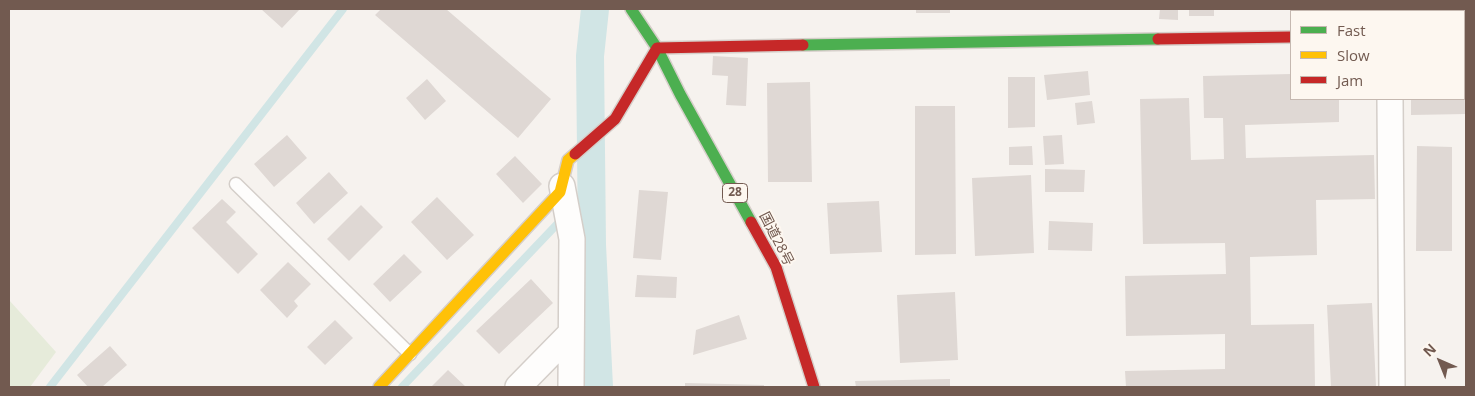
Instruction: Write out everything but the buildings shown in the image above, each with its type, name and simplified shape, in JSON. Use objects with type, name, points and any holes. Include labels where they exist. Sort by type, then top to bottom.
[{"type":"main road","name":"国道28号","points":[[631,9],[657,48],[680,94],[776,267],[814,387]]},
{"type":"main road","points":[[379,387],[560,192],[568,160],[615,119],[657,48],[1290,37]]},
{"type":"street","points":[[1390,100],[1392,387]]},
{"type":"street","points":[[562,186],[572,239],[571,387]]},
{"type":"street","points":[[518,387],[571,333]]},
{"type":"lane","points":[[236,184],[410,354]]},
{"type":"green space","points":[[9,300],[56,352],[30,387],[9,387]]},
{"type":"waterway","points":[[50,387],[343,9]]},
{"type":"waterway","points":[[595,9],[590,56],[592,245],[599,387]]},
{"type":"waterway","points":[[571,209],[592,187]]},
{"type":"waterway","points":[[402,387],[563,218]]},
{"type":"traffic: fast","points":[[631,9],[657,48],[680,94],[751,222]]},
{"type":"traffic: fast","points":[[803,45],[1158,39]]},
{"type":"traffic: slow","points":[[379,387],[560,192],[568,160],[575,154]]},
{"type":"traffic: jam","points":[[1158,39],[1290,37]]},
{"type":"traffic: jam","points":[[575,154],[615,119],[657,48],[803,45]]},
{"type":"traffic: jam","points":[[751,222],[776,267],[814,387]]}]
